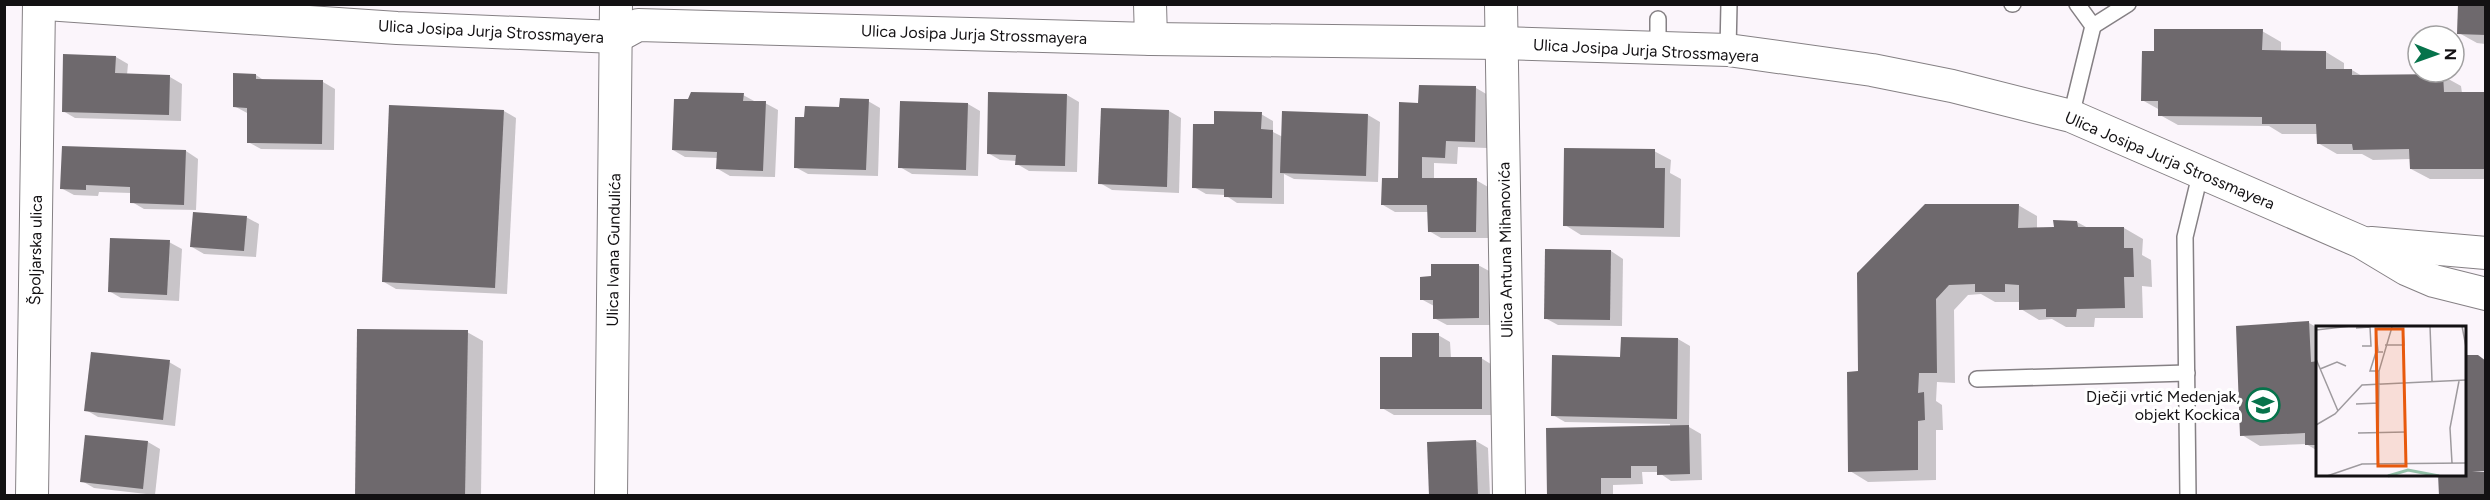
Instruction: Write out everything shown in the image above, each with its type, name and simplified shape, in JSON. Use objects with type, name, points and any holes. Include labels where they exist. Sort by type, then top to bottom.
[{"type":"street","name":"Špoljarska ulica","points":[[32,495],[39,4]]},
{"type":"street","name":"Ulica Josipa Jurja Strossmayera","points":[[46,4],[397,28],[616,37],[638,26],[1150,39],[1500,44],[1658,34],[1728,50],[1872,70],[1952,86],[2071,116],[2361,242],[2406,269],[2434,281],[2486,294]]},
{"type":"street","name":"Ulica Ivana Gundulića","points":[[611,495],[616,4]]},
{"type":"street","points":[[1150,4],[1150,39]]},
{"type":"street","name":"Ulica Antuna Mihanovića","points":[[1501,4],[1509,495]]},
{"type":"street","name":"Ulica Josipa Jurja Strossmayera","points":[[2361,242],[2486,253]]},
{"type":"lane","points":[[1728,50],[1729,4]]},
{"type":"lane","points":[[2077,4],[2093,26]]},
{"type":"lane","points":[[2071,116],[2093,26],[2128,4]]},
{"type":"lane","points":[[2188,495],[2185,237],[2201,171]]},
{"type":"lane","points":[[1977,380],[2187,373]]},
{"type":"building","points":[[2458,4],[2486,4],[2486,35],[2466,34],[2466,24],[2457,24]]},
{"type":"building","points":[[2154,29],[2263,29],[2262,50],[2326,51],[2326,69],[2352,69],[2352,75],[2406,74],[2406,84],[2444,84],[2444,92],[2486,92],[2485,169],[2410,169],[2409,149],[2353,150],[2352,144],[2317,144],[2316,124],[2262,124],[2262,117],[2158,116],[2158,101],[2141,101],[2142,51],[2154,51]]},
{"type":"building","points":[[63,54],[116,56],[115,73],[170,75],[169,115],[62,112]]},
{"type":"building","points":[[233,73],[256,74],[256,79],[323,80],[322,144],[247,143],[247,108],[233,107]]},
{"type":"building","points":[[1419,85],[1476,86],[1475,142],[1446,141],[1445,158],[1422,157],[1422,178],[1477,178],[1476,232],[1428,232],[1427,205],[1381,205],[1382,178],[1398,178],[1399,102],[1418,103]]},
{"type":"building","points":[[691,92],[744,93],[743,101],[766,101],[763,171],[716,169],[717,152],[672,150],[674,99],[688,99]]},
{"type":"building","points":[[988,92],[1067,94],[1065,166],[1015,165],[1016,155],[987,154]]},
{"type":"building","points":[[840,98],[869,99],[866,170],[794,168],[795,117],[804,117],[805,106],[839,107]]},
{"type":"building","points":[[900,101],[968,103],[966,170],[898,168]]},
{"type":"building","points":[[389,105],[504,110],[495,288],[382,282]]},
{"type":"building","points":[[1101,108],[1169,110],[1167,187],[1098,184]]},
{"type":"building","points":[[1214,111],[1262,112],[1261,129],[1273,130],[1272,198],[1224,197],[1224,189],[1192,188],[1193,124],[1214,124]]},
{"type":"building","points":[[1282,111],[1368,114],[1366,176],[1280,173]]},
{"type":"building","points":[[62,146],[186,150],[184,205],[130,203],[130,187],[86,185],[86,190],[60,189]]},
{"type":"building","points":[[1564,148],[1655,149],[1655,168],[1665,168],[1664,228],[1563,226]]},
{"type":"building","points":[[1925,204],[2019,204],[2018,228],[2054,227],[2053,220],[2077,221],[2078,227],[2124,227],[2124,248],[2133,248],[2134,277],[2124,277],[2125,308],[2077,309],[2076,317],[2046,317],[2046,309],[2019,310],[2019,285],[2005,284],[2005,292],[1975,292],[1975,284],[1949,285],[1936,299],[1937,373],[1919,373],[1918,393],[1924,392],[1925,420],[1918,421],[1918,470],[1848,472],[1847,372],[1858,371],[1857,273]]},
{"type":"building","points":[[193,212],[247,216],[244,251],[190,247]]},
{"type":"building","points":[[110,238],[170,240],[167,295],[108,292]]},
{"type":"building","points":[[1545,249],[1611,250],[1610,320],[1544,319]]},
{"type":"building","points":[[1431,264],[1479,264],[1479,318],[1433,319],[1433,300],[1420,300],[1420,277],[1431,276]]},
{"type":"building","points":[[2309,321],[2311,362],[2316,361],[2316,445],[2305,445],[2305,433],[2240,436],[2236,326]]},
{"type":"building","points":[[357,329],[468,330],[465,496],[355,496]]},
{"type":"building","points":[[1412,333],[1439,333],[1439,357],[1482,357],[1482,409],[1380,409],[1380,357],[1412,357]]},
{"type":"building","points":[[1621,337],[1678,338],[1677,419],[1551,416],[1552,355],[1620,357]]},
{"type":"building","points":[[91,352],[170,360],[163,420],[84,411]]},
{"type":"building","points":[[2466,355],[2478,355],[2486,361],[2486,471],[2472,471],[2486,472],[2486,496],[2439,496],[2438,476],[2466,476]]},
{"type":"building","points":[[1689,425],[1690,474],[1657,475],[1657,466],[1631,466],[1631,478],[1601,478],[1601,494],[1547,496],[1546,428]]},
{"type":"building","points":[[85,435],[148,441],[143,489],[80,482]]},
{"type":"building","points":[[1476,440],[1478,496],[1429,496],[1427,442]]},
{"type":"place","name":"Dječji vrtić Medenjak, objekt Kockica","points":[[2263,405]]}]
